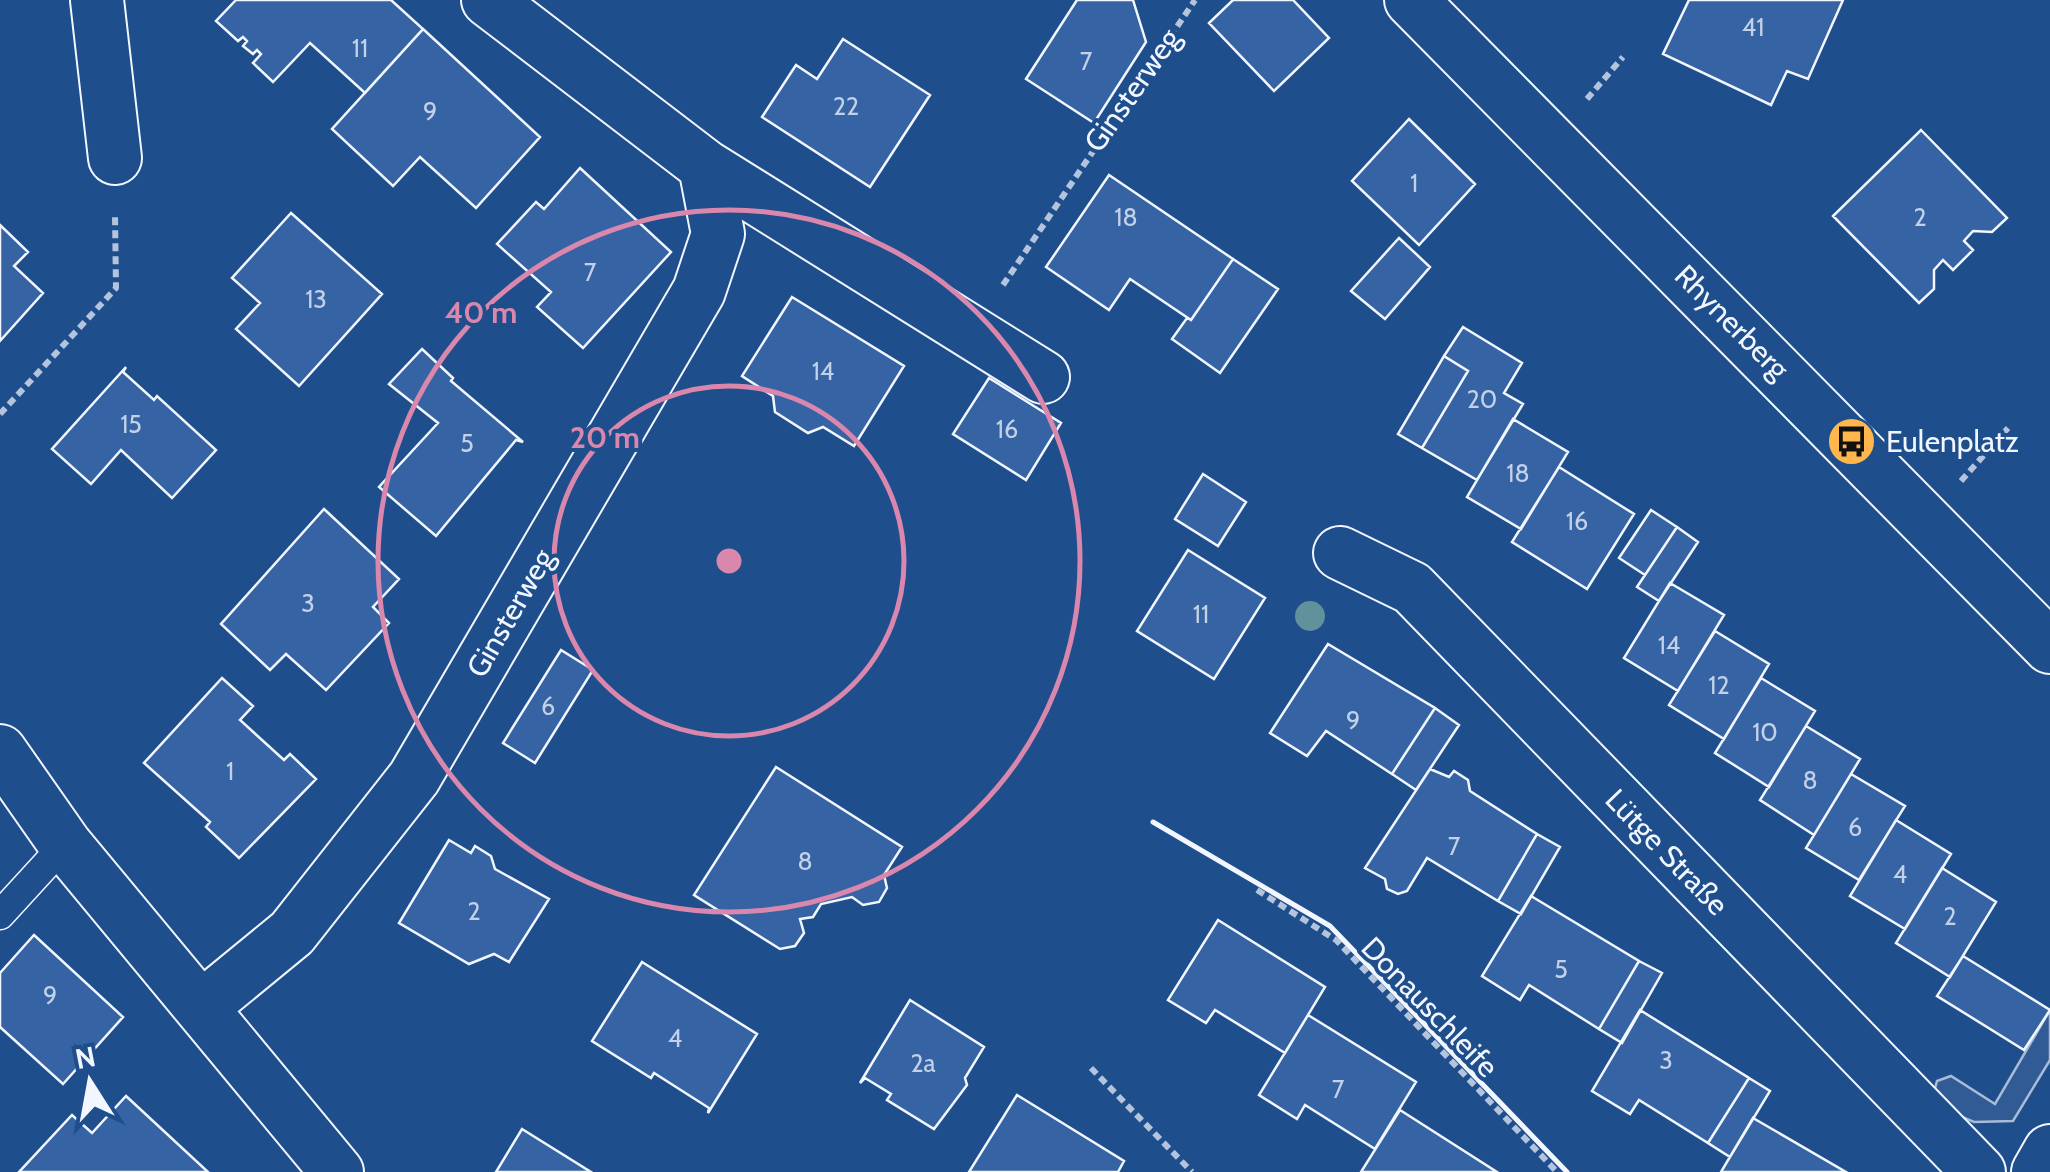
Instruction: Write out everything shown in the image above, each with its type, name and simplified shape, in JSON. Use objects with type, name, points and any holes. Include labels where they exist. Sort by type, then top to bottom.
[{"type":"street","points":[[97,0],[115,158]]},
{"type":"street","points":[[488,0],[705,166],[1042,378]]},
{"type":"street","name":"Rhynerberg","points":[[1411,0],[2050,647]]},
{"type":"street","name":"Ginsterweg","points":[[203,1006],[292,932],[414,778],[699,291],[718,234],[705,166]]},
{"type":"street","name":"Lütge Straße","points":[[1340,553],[1412,588],[1980,1172]]},
{"type":"street","points":[[0,752],[65,844],[338,1172]]},
{"type":"lane","points":[[0,915],[65,844]]},
{"type":"path","name":"Ginsterweg","points":[[972,332],[1105,128],[1195,0]]},
{"type":"path","points":[[1588,98],[1622,57]]},
{"type":"path","points":[[0,414],[116,288],[115,158]]},
{"type":"path","points":[[1981,458],[2008,428]]},
{"type":"path","name":"Donauschleife","points":[[1257,890],[1336,940],[1557,1172]]},
{"type":"path","points":[[1092,1068],[1192,1172]]},
{"type":"shaded area","points":[[2050,1010],[2050,1060],[2013,1121],[1974,1122],[1955,1114],[1934,1092],[1937,1081],[1951,1076],[1995,1104]]},
{"type":"building","points":[[236,0],[391,0],[423,29],[365,93],[310,43],[273,82],[253,63],[261,54],[257,50],[253,54],[243,46],[247,41],[243,37],[238,41],[216,21]]},
{"type":"building","points":[[1077,0],[1133,0],[1146,42],[1094,123],[1026,79]]},
{"type":"building","points":[[1233,0],[1293,0],[1329,38],[1274,91],[1209,23]]},
{"type":"building","points":[[1689,0],[1843,0],[1808,79],[1787,71],[1771,105],[1663,54]]},
{"type":"building","points":[[423,29],[540,137],[476,208],[420,157],[393,186],[332,129]]},
{"type":"building","points":[[843,39],[930,95],[870,187],[762,117],[796,65],[817,79]]},
{"type":"building","points":[[1409,119],[1475,184],[1419,245],[1352,181]]},
{"type":"building","points":[[1921,130],[2007,218],[1992,232],[1973,231],[1964,241],[1973,250],[1953,270],[1943,260],[1934,270],[1934,289],[1919,303],[1833,216]]},
{"type":"building","points":[[580,168],[671,252],[583,348],[537,307],[551,292],[497,244],[536,202],[544,209]]},
{"type":"building","points":[[1109,175],[1233,259],[1191,320],[1130,279],[1109,310],[1046,267]]},
{"type":"building","points":[[291,213],[382,294],[299,386],[236,329],[260,303],[232,278]]},
{"type":"building","points":[[0,225],[28,252],[14,266],[43,293],[0,341]]},
{"type":"building","points":[[1399,238],[1430,267],[1385,319],[1351,291]]},
{"type":"building","points":[[1233,259],[1278,289],[1220,373],[1172,339],[1187,318],[1191,320]]},
{"type":"building","points":[[792,297],[904,366],[854,446],[823,427],[808,433],[775,412],[773,396],[742,376]]},
{"type":"building","points":[[1463,327],[1522,363],[1504,393],[1523,404],[1477,480],[1422,448],[1468,371],[1444,356]]},
{"type":"building","points":[[422,349],[453,378],[451,381],[523,442],[516,440],[436,536],[379,487],[438,423],[389,384]]},
{"type":"building","points":[[1444,356],[1468,371],[1422,448],[1398,434]]},
{"type":"building","points":[[126,367],[123,372],[154,400],[157,396],[216,450],[172,498],[121,450],[91,484],[52,449]]},
{"type":"building","points":[[989,378],[1061,423],[1026,480],[953,434]]},
{"type":"building","points":[[1513,419],[1568,452],[1521,529],[1467,497]]},
{"type":"building","points":[[1559,467],[1634,514],[1587,589],[1512,542]]},
{"type":"building","points":[[1203,474],[1246,502],[1218,546],[1175,519]]},
{"type":"building","points":[[324,509],[399,579],[373,607],[389,623],[326,690],[286,654],[270,670],[221,624]]},
{"type":"building","points":[[1651,510],[1677,527],[1645,575],[1619,558]]},
{"type":"building","points":[[1677,527],[1698,542],[1659,601],[1637,587]]},
{"type":"building","points":[[1188,550],[1265,598],[1214,679],[1137,631]]},
{"type":"building","points":[[1670,583],[1724,615],[1678,691],[1624,658]]},
{"type":"building","points":[[1715,631],[1769,664],[1724,739],[1669,705]]},
{"type":"building","points":[[1328,644],[1435,708],[1392,774],[1326,731],[1307,756],[1270,733]]},
{"type":"building","points":[[561,650],[593,670],[535,763],[503,743]]},
{"type":"building","points":[[222,678],[253,706],[240,720],[284,760],[290,754],[316,779],[239,858],[206,827],[210,822],[144,763]]},
{"type":"building","points":[[1761,678],[1815,711],[1769,787],[1715,753]]},
{"type":"building","points":[[1435,708],[1459,725],[1416,790],[1392,774]]},
{"type":"building","points":[[1806,726],[1860,759],[1814,835],[1760,800]]},
{"type":"building","points":[[776,767],[902,847],[884,875],[887,888],[879,902],[863,905],[852,897],[821,904],[813,917],[800,919],[804,933],[795,946],[780,949],[694,895]]},
{"type":"building","points":[[1430,769],[1449,777],[1454,771],[1468,780],[1470,791],[1537,834],[1498,901],[1427,858],[1407,891],[1398,894],[1387,889],[1385,879],[1365,868]]},
{"type":"building","points":[[1851,774],[1905,806],[1859,880],[1806,848]]},
{"type":"building","points":[[1896,820],[1951,854],[1905,929],[1850,896]]},
{"type":"building","points":[[1537,834],[1560,847],[1521,914],[1498,901]]},
{"type":"building","points":[[449,840],[471,853],[475,846],[491,856],[495,869],[549,899],[509,962],[494,954],[469,964],[399,923]]},
{"type":"building","points":[[1942,868],[1996,902],[1950,977],[1896,943]]},
{"type":"building","points":[[1531,896],[1639,961],[1599,1029],[1529,985],[1520,1000],[1482,976]]},
{"type":"building","points":[[1218,920],[1325,987],[1285,1053],[1215,1010],[1206,1023],[1168,1000]]},
{"type":"building","points":[[34,935],[123,1017],[63,1084],[0,1027],[0,973]]},
{"type":"building","points":[[1963,956],[2050,1010],[2024,1050],[1937,996]]},
{"type":"building","points":[[1639,961],[1662,973],[1622,1043],[1599,1029]]},
{"type":"building","points":[[642,962],[757,1034],[708,1113],[709,1108],[654,1073],[651,1078],[592,1041]]},
{"type":"building","points":[[910,1000],[984,1047],[965,1078],[967,1085],[934,1129],[887,1100],[891,1094],[865,1078],[860,1083]]},
{"type":"building","points":[[1640,1010],[1749,1078],[1708,1143],[1639,1100],[1630,1114],[1592,1091]]},
{"type":"building","points":[[1308,1015],[1416,1082],[1375,1149],[1305,1105],[1297,1119],[1259,1095]]},
{"type":"building","points":[[1749,1078],[1770,1091],[1730,1157],[1708,1143]]},
{"type":"building","points":[[1017,1095],[1124,1161],[1118,1172],[969,1172]]},
{"type":"building","points":[[126,1096],[208,1172],[19,1172],[72,1115],[92,1133]]},
{"type":"building","points":[[1400,1110],[1497,1172],[1361,1172]]},
{"type":"building","points":[[1753,1118],[1846,1172],[1721,1172]]},
{"type":"building","points":[[522,1129],[591,1172],[496,1172]]},
{"type":"wall","points":[[1153,822],[1330,926],[1567,1172]]},
{"type":"place","name":"Eulenplatz","points":[[1851,441]]}]
